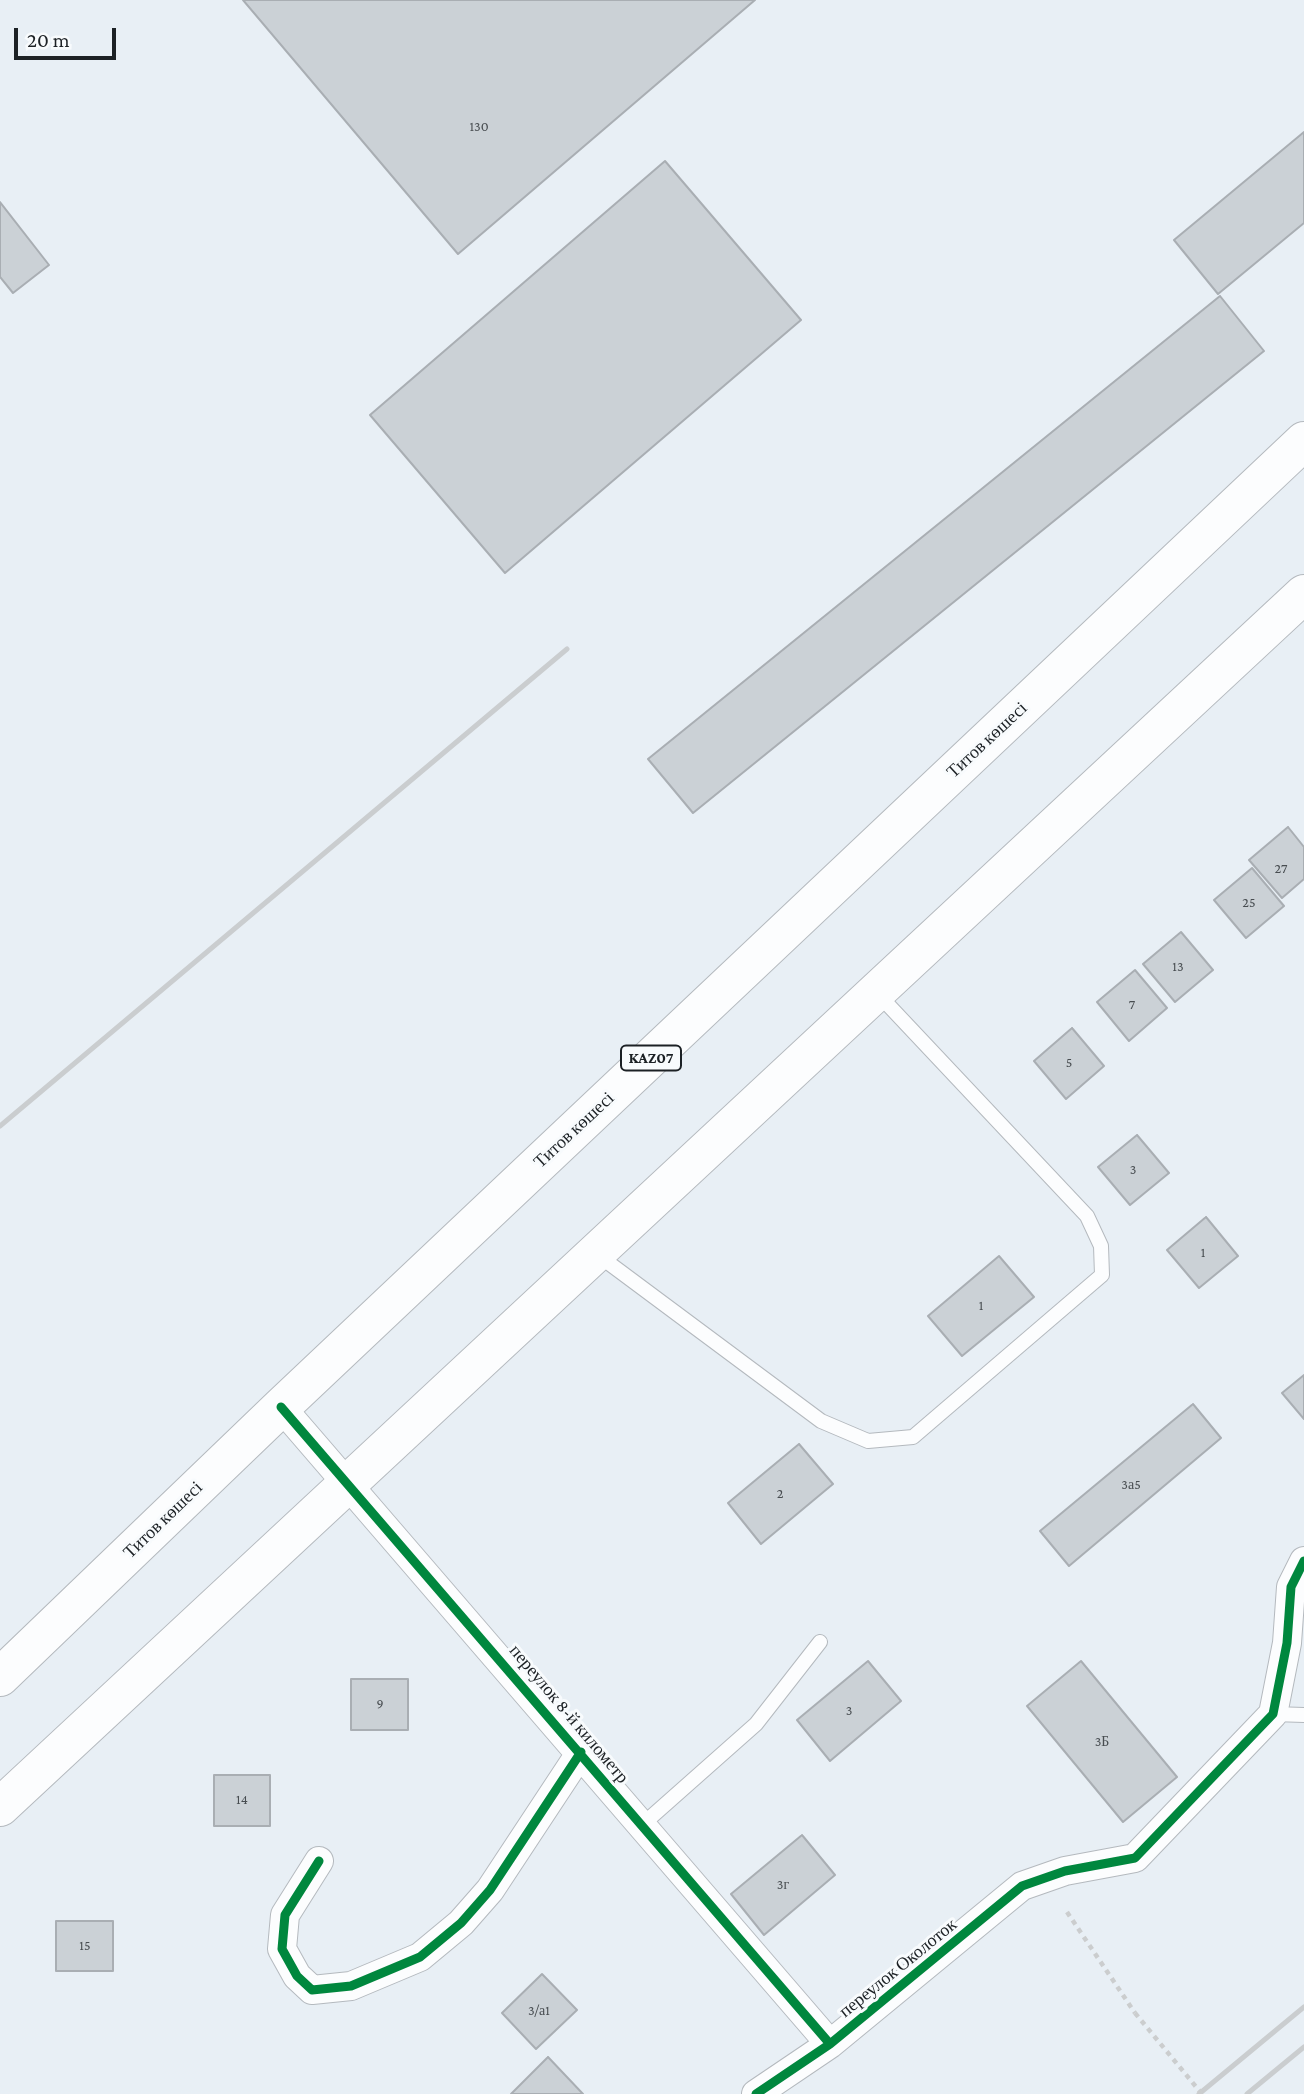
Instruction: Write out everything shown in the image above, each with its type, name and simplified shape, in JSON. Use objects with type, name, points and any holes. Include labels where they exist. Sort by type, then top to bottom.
[{"type":"highway","name":"Титов көшесі","points":[[0,1677],[281,1407],[1304,441]]},
{"type":"highway","points":[[0,1807],[1304,594]]},
{"type":"street","name":"переулок 8-й километр","points":[[281,1407],[349,1481],[830,2044]]},
{"type":"street","points":[[1273,1714],[1285,1655],[1291,1587],[1304,1561]]},
{"type":"street","name":"переулок Околоток","points":[[756,2094],[830,2044],[1022,1886],[1065,1871],[1135,1858],[1273,1714]]},
{"type":"street","points":[[319,1861],[285,1915],[282,1949],[297,1976],[312,1990],[351,1986],[420,1957],[461,1923],[490,1890],[580,1752]]},
{"type":"lane","points":[[596,1253],[821,1421],[868,1441],[913,1437],[1102,1275],[1101,1246],[1087,1216],[876,992]]},
{"type":"lane","points":[[642,1825],[756,1724],[820,1642]]},
{"type":"lane","points":[[1273,1714],[1304,1715]]},
{"type":"path","points":[[1067,1912],[1135,2012],[1202,2094]]},
{"type":"building","points":[[243,0],[755,0],[458,254]]},
{"type":"building","points":[[1304,132],[1304,223],[1218,294],[1174,240]]},
{"type":"building","points":[[665,161],[801,320],[505,573],[370,415]]},
{"type":"building","points":[[0,202],[49,265],[13,293],[0,277]]},
{"type":"building","points":[[1220,296],[1264,351],[693,813],[648,759]]},
{"type":"building","points":[[1288,827],[1304,847],[1304,879],[1282,898],[1249,860]]},
{"type":"building","points":[[1252,868],[1284,906],[1246,938],[1214,900]]},
{"type":"building","points":[[1181,932],[1213,970],[1175,1002],[1143,964]]},
{"type":"building","points":[[1135,970],[1167,1008],[1129,1041],[1097,1002]]},
{"type":"building","points":[[1072,1028],[1104,1066],[1066,1099],[1034,1061]]},
{"type":"building","points":[[1137,1135],[1169,1173],[1130,1205],[1098,1167]]},
{"type":"building","points":[[1206,1217],[1238,1256],[1199,1288],[1167,1250]]},
{"type":"building","points":[[999,1256],[1034,1297],[962,1356],[928,1316]]},
{"type":"building","points":[[1304,1375],[1304,1419],[1282,1393]]},
{"type":"building","points":[[1193,1404],[1221,1438],[1069,1566],[1040,1531]]},
{"type":"building","points":[[799,1444],[833,1484],[761,1544],[728,1503]]},
{"type":"building","points":[[868,1661],[901,1701],[830,1761],[797,1720]]},
{"type":"building","points":[[1081,1661],[1177,1777],[1123,1822],[1027,1706]]},
{"type":"building","points":[[351,1679],[408,1679],[408,1730],[351,1730]]},
{"type":"building","points":[[214,1775],[270,1775],[270,1826],[214,1826]]},
{"type":"building","points":[[802,1835],[835,1875],[764,1935],[731,1894]]},
{"type":"building","points":[[56,1921],[113,1921],[113,1971],[56,1971]]},
{"type":"building","points":[[542,1974],[577,2010],[536,2049],[502,2013]]},
{"type":"building","points":[[548,2057],[583,2094],[511,2094]]},
{"type":"railway","points":[[0,1126],[567,649]]},
{"type":"railway","points":[[1199,2094],[1304,2007]]},
{"type":"railway","points":[[1247,2094],[1304,2047]]},
{"type":"cycle path","points":[[281,1407],[830,2044]]},
{"type":"cycle path","points":[[756,2094],[830,2044],[1022,1886],[1065,1871],[1135,1858],[1273,1714],[1287,1643],[1291,1587],[1304,1561]]},
{"type":"cycle path","points":[[319,1861],[285,1915],[282,1949],[297,1976],[312,1990],[351,1986],[420,1957],[461,1923],[490,1890],[581,1752]]}]
